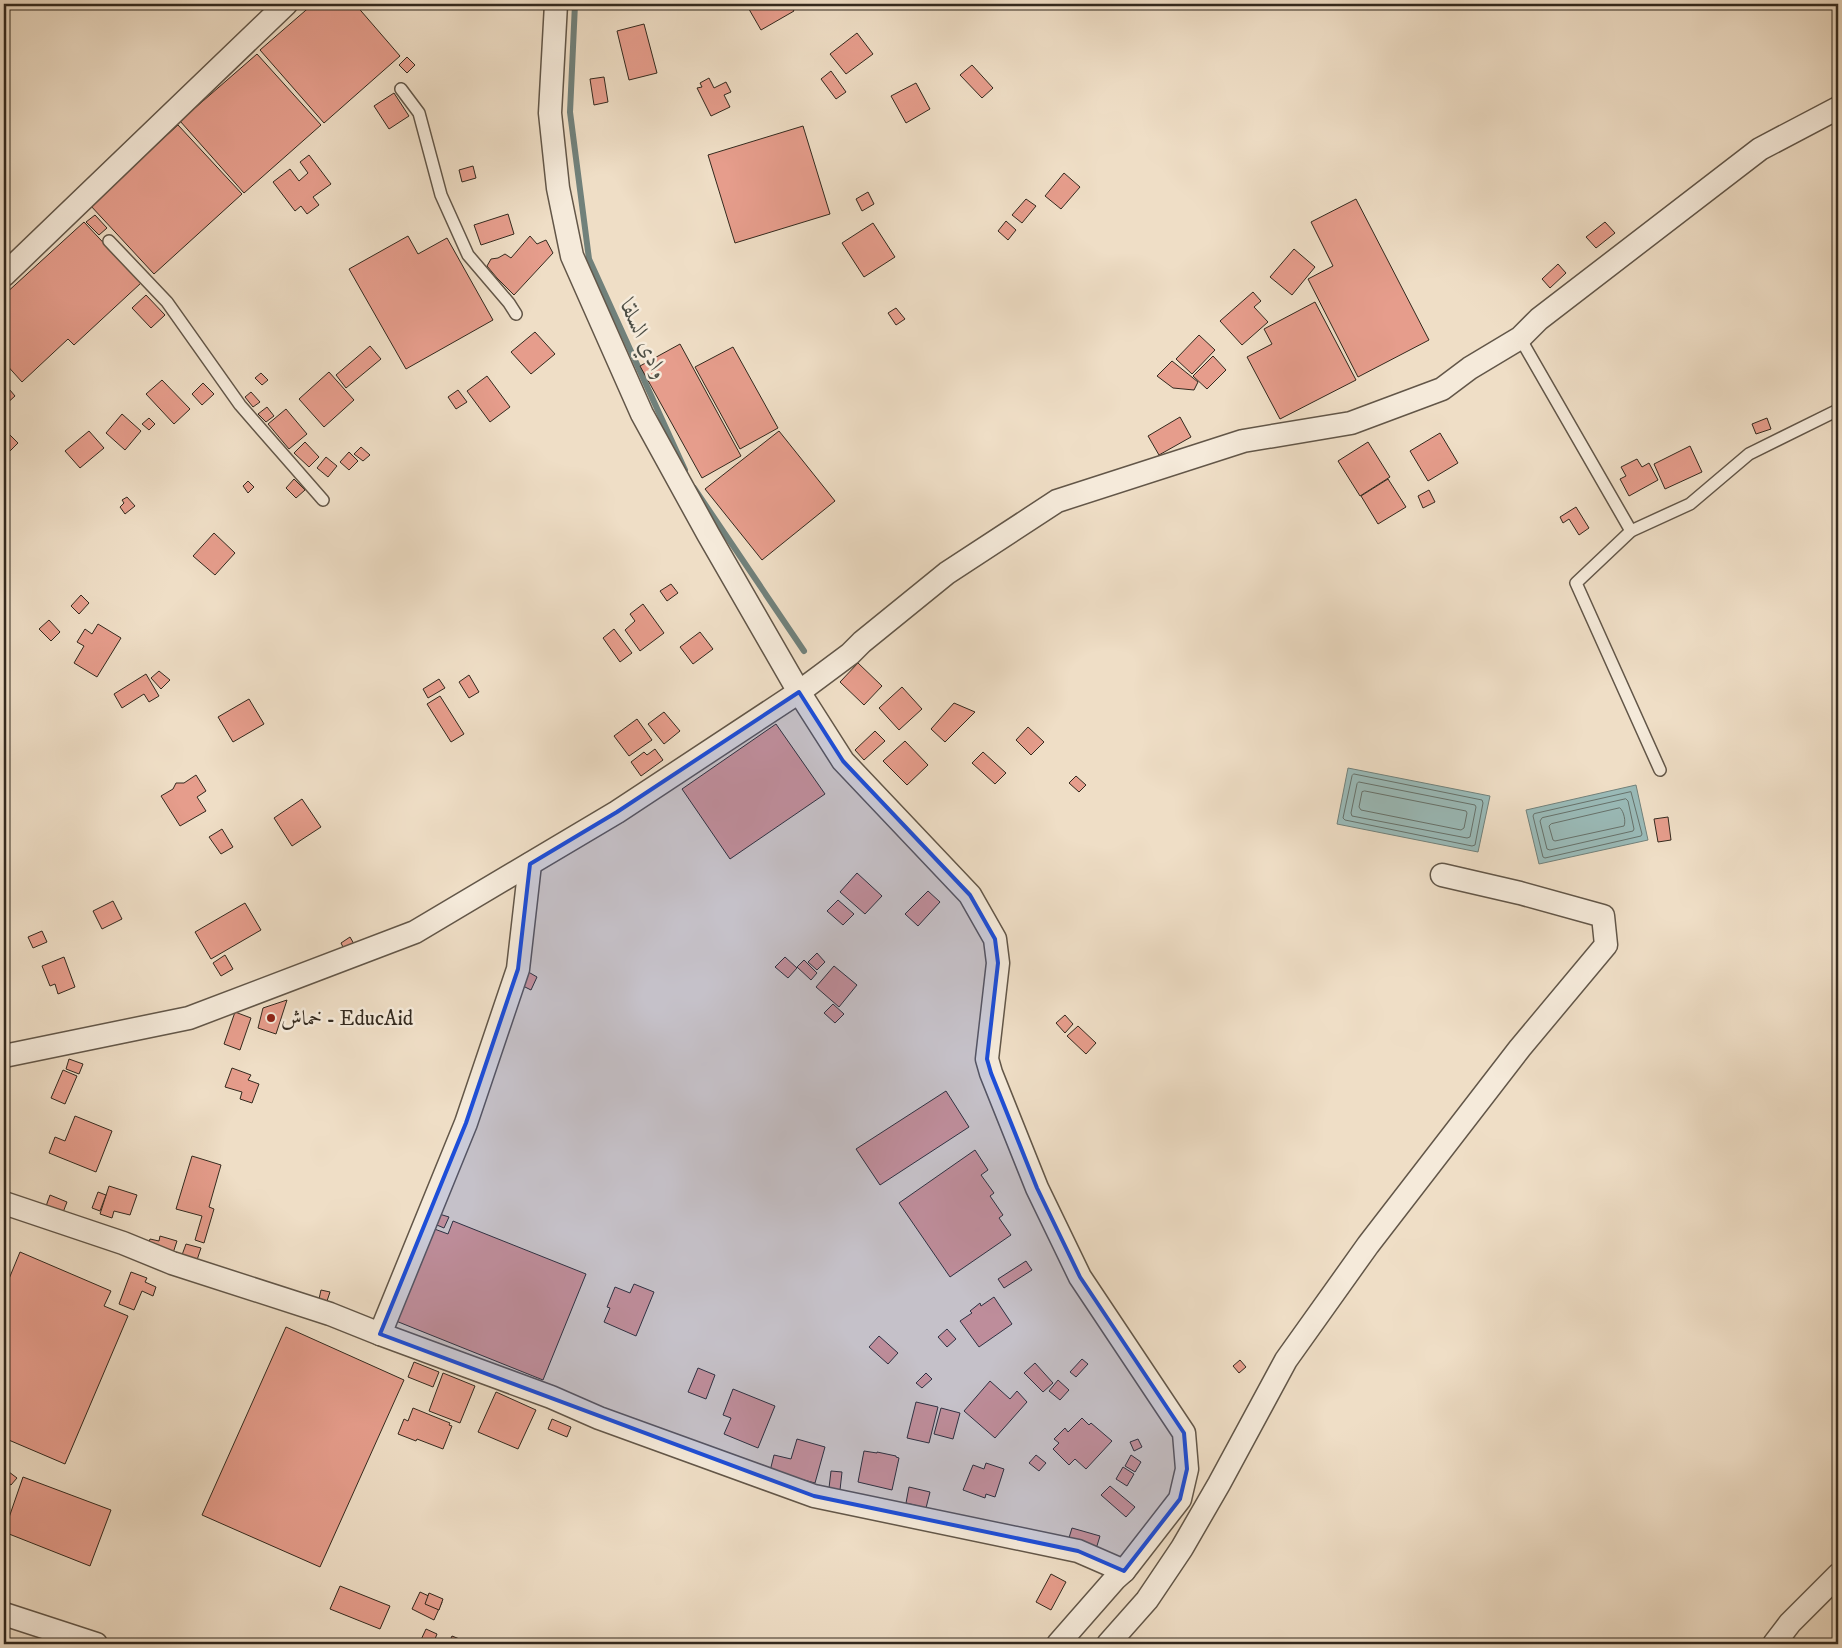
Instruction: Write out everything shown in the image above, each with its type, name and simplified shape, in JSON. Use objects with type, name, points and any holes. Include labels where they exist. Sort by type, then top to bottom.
[{"type":"street","points":[[4,275],[286,4]]},
{"type":"street","points":[[556,4],[550,113],[558,188],[572,256],[642,414],[708,534],[799,692],[843,761],[970,895],[994,939],[998,964],[987,1059],[991,1073],[1037,1188],[1080,1277],[1184,1433],[1187,1469],[1180,1499],[1124,1572],[1058,1644]]},
{"type":"street","points":[[4,1056],[189,1018],[415,932],[617,812],[799,692],[850,654],[862,642],[947,573],[1057,501],[1243,441],[1351,423],[1442,389],[1470,368],[1520,338],[1539,319],[1760,149],[1838,108]]},
{"type":"street","points":[[380,1334],[466,1123],[518,969],[530,864]]},
{"type":"street","points":[[1108,1644],[1147,1600],[1182,1548],[1286,1360],[1308,1329],[1368,1245],[1508,1064],[1606,945],[1604,916],[1520,893],[1442,875]]},
{"type":"street","points":[[4,1203],[114,1240],[172,1263],[330,1314],[552,1397],[599,1418],[814,1496],[1078,1551],[1124,1572]]},
{"type":"street","points":[[1774,1644],[1790,1623],[1838,1575]]},
{"type":"street","points":[[4,1614],[96,1644]]},
{"type":"lane","points":[[401,89],[419,113],[441,196],[468,255],[509,302],[516,314]]},
{"type":"lane","points":[[109,241],[167,302],[240,405],[323,500]]},
{"type":"lane","points":[[1520,338],[1631,531]]},
{"type":"lane","points":[[1660,770],[1576,584],[1631,531],[1690,504],[1749,454],[1838,410]]},
{"type":"highlighted area","points":[[799,692],[843,761],[970,895],[995,939],[998,963],[987,1059],[991,1073],[1037,1188],[1080,1277],[1184,1433],[1187,1469],[1180,1499],[1124,1571],[1078,1551],[814,1496],[380,1334],[466,1123],[518,969],[530,864],[617,812]]},
{"type":"water","points":[[1348,768],[1490,796],[1478,852],[1337,824]]},
{"type":"water","points":[[1636,785],[1648,840],[1539,864],[1526,810]]},
{"type":"building","points":[[313,4],[355,4],[400,56],[324,123],[260,50]]},
{"type":"building","points":[[746,4],[790,4],[794,11],[761,30]]},
{"type":"building","points":[[644,24],[657,73],[629,80],[617,31]]},
{"type":"building","points":[[857,33],[873,54],[846,74],[830,54]]},
{"type":"building","points":[[257,54],[321,125],[244,193],[180,121]]},
{"type":"building","points":[[407,57],[415,65],[407,73],[399,65]]},
{"type":"building","points":[[972,65],[993,88],[982,98],[960,75]]},
{"type":"building","points":[[831,71],[846,92],[836,99],[821,79]]},
{"type":"building","points":[[604,77],[608,102],[594,105],[590,79]]},
{"type":"building","points":[[709,78],[714,88],[726,82],[731,92],[724,95],[730,107],[711,116],[697,88],[702,87],[700,83]]},
{"type":"building","points":[[916,83],[930,109],[906,123],[891,96]]},
{"type":"building","points":[[394,93],[409,116],[389,129],[374,106]]},
{"type":"building","points":[[178,125],[242,194],[154,274],[90,205]]},
{"type":"building","points":[[803,126],[830,214],[735,243],[708,155]]},
{"type":"building","points":[[309,155],[331,184],[313,197],[319,205],[307,214],[301,206],[295,211],[273,182],[290,169],[299,181],[308,173],[300,162]]},
{"type":"building","points":[[473,166],[476,178],[462,182],[459,170]]},
{"type":"building","points":[[1064,173],[1080,187],[1061,209],[1045,196]]},
{"type":"building","points":[[868,192],[874,204],[862,211],[856,199]]},
{"type":"building","points":[[1026,199],[1036,206],[1022,223],[1012,215]]},
{"type":"building","points":[[1356,199],[1429,340],[1358,377],[1308,279],[1333,266],[1311,222]]},
{"type":"building","points":[[508,214],[514,234],[481,245],[474,225]]},
{"type":"building","points":[[95,215],[107,228],[99,235],[86,222]]},
{"type":"building","points":[[1006,221],[1016,230],[1008,240],[998,231]]},
{"type":"building","points":[[84,222],[141,283],[74,345],[68,339],[22,382],[4,362],[4,295]]},
{"type":"building","points":[[1605,222],[1615,233],[1596,248],[1586,237]]},
{"type":"building","points":[[873,223],[895,257],[864,277],[842,243]]},
{"type":"building","points":[[408,236],[418,254],[447,238],[493,320],[406,369],[349,269]]},
{"type":"building","points":[[530,236],[537,244],[546,240],[553,253],[514,295],[487,266],[491,259],[505,254],[511,258]]},
{"type":"building","points":[[1294,249],[1315,267],[1292,295],[1270,277]]},
{"type":"building","points":[[1558,264],[1566,273],[1550,288],[1542,279]]},
{"type":"building","points":[[1253,292],[1261,301],[1254,307],[1268,322],[1242,345],[1220,321]]},
{"type":"building","points":[[146,295],[165,315],[151,328],[132,308]]},
{"type":"building","points":[[1315,302],[1356,380],[1280,419],[1247,357],[1272,344],[1264,329]]},
{"type":"building","points":[[896,308],[905,319],[896,325],[888,313]]},
{"type":"building","points":[[535,332],[555,354],[531,374],[511,352]]},
{"type":"building","points":[[1199,335],[1215,350],[1192,374],[1176,359]]},
{"type":"building","points":[[680,344],[741,456],[702,478],[640,366]]},
{"type":"building","points":[[370,346],[381,359],[346,388],[336,375]]},
{"type":"building","points":[[733,347],[778,428],[740,449],[695,367]]},
{"type":"building","points":[[1213,356],[1226,370],[1207,389],[1193,376]]},
{"type":"building","points":[[1172,361],[1198,382],[1194,390],[1173,388],[1157,376]]},
{"type":"building","points":[[329,372],[354,400],[324,427],[299,399]]},
{"type":"building","points":[[261,373],[268,380],[262,385],[255,378]]},
{"type":"building","points":[[487,376],[510,407],[490,422],[467,391]]},
{"type":"building","points":[[162,380],[190,409],[174,424],[146,394]]},
{"type":"building","points":[[4,383],[15,396],[4,406]]},
{"type":"building","points":[[203,383],[214,394],[202,405],[192,394]]},
{"type":"building","points":[[458,390],[467,402],[456,409],[448,397]]},
{"type":"building","points":[[251,392],[260,402],[253,407],[245,397]]},
{"type":"building","points":[[267,407],[274,416],[266,422],[258,414]]},
{"type":"building","points":[[286,409],[307,434],[289,449],[268,424]]},
{"type":"building","points":[[122,414],[141,431],[125,450],[106,433]]},
{"type":"building","points":[[1180,417],[1191,437],[1159,455],[1148,436]]},
{"type":"building","points":[[149,418],[155,424],[149,430],[142,424]]},
{"type":"building","points":[[1767,418],[1771,429],[1756,434],[1752,424]]},
{"type":"building","points":[[4,429],[18,443],[4,457]]},
{"type":"building","points":[[89,431],[104,448],[80,468],[65,451]]},
{"type":"building","points":[[779,431],[835,501],[762,560],[705,489]]},
{"type":"building","points":[[1440,433],[1458,463],[1428,481],[1410,451]]},
{"type":"building","points":[[305,442],[319,457],[309,467],[294,453]]},
{"type":"building","points":[[1368,442],[1390,477],[1360,496],[1338,461]]},
{"type":"building","points":[[1690,446],[1702,472],[1665,489],[1654,464]]},
{"type":"building","points":[[361,447],[370,455],[363,461],[354,454]]},
{"type":"building","points":[[349,452],[358,461],[349,470],[340,462]]},
{"type":"building","points":[[326,457],[337,466],[328,477],[317,468]]},
{"type":"building","points":[[1637,459],[1642,467],[1649,463],[1658,480],[1629,496],[1620,479],[1626,476],[1621,467]]},
{"type":"building","points":[[294,479],[305,490],[296,498],[286,488]]},
{"type":"building","points":[[1388,479],[1406,507],[1378,524],[1361,496]]},
{"type":"building","points":[[248,481],[254,487],[248,493],[243,486]]},
{"type":"building","points":[[1429,490],[1435,502],[1423,508],[1418,496]]},
{"type":"building","points":[[127,497],[135,506],[125,514],[120,507],[124,503],[122,500]]},
{"type":"building","points":[[1576,507],[1589,528],[1579,535],[1569,519],[1563,523],[1560,517]]},
{"type":"building","points":[[214,533],[235,553],[215,575],[193,556]]},
{"type":"building","points":[[671,584],[678,593],[667,601],[660,591]]},
{"type":"building","points":[[81,595],[89,603],[79,614],[71,606]]},
{"type":"building","points":[[643,604],[664,633],[640,651],[625,630],[635,621],[630,614]]},
{"type":"building","points":[[49,620],[60,632],[51,641],[39,629]]},
{"type":"building","points":[[98,624],[121,638],[97,677],[74,663],[84,646],[77,642],[85,629],[92,634]]},
{"type":"building","points":[[614,629],[632,653],[620,662],[603,638]]},
{"type":"building","points":[[700,632],[713,649],[693,664],[680,647]]},
{"type":"building","points":[[858,663],[882,686],[864,705],[840,682]]},
{"type":"building","points":[[159,671],[170,680],[161,689],[151,678]]},
{"type":"building","points":[[146,674],[159,696],[149,702],[144,694],[122,708],[114,694]]},
{"type":"building","points":[[469,675],[479,692],[469,698],[459,682]]},
{"type":"building","points":[[439,679],[445,688],[428,698],[423,689]]},
{"type":"building","points":[[902,687],[922,709],[899,730],[879,708]]},
{"type":"building","points":[[440,696],[464,734],[451,742],[427,704]]},
{"type":"building","points":[[249,699],[264,724],[233,742],[218,717]]},
{"type":"building","points":[[954,703],[975,712],[945,742],[931,729]]},
{"type":"building","points":[[664,712],[680,731],[664,744],[648,724]]},
{"type":"building","points":[[637,719],[652,740],[629,756],[614,736]]},
{"type":"building","points":[[776,724],[825,794],[730,859],[682,789]]},
{"type":"building","points":[[1028,727],[1044,742],[1031,755],[1016,740]]},
{"type":"building","points":[[875,731],[885,741],[864,760],[855,750]]},
{"type":"building","points":[[905,741],[928,765],[907,785],[883,761]]},
{"type":"building","points":[[655,749],[663,760],[641,776],[631,762],[644,752],[647,755]]},
{"type":"building","points":[[983,752],[1006,773],[995,784],[972,763]]},
{"type":"building","points":[[196,775],[206,791],[197,797],[206,811],[180,826],[161,796],[173,789],[176,783],[184,783]]},
{"type":"building","points":[[1076,776],[1086,785],[1079,792],[1069,783]]},
{"type":"building","points":[[302,799],[321,827],[292,846],[274,818]]},
{"type":"building","points":[[1668,817],[1671,840],[1658,842],[1654,819]]},
{"type":"building","points":[[222,829],[233,847],[221,854],[209,837]]},
{"type":"building","points":[[857,873],[882,896],[865,914],[840,892]]},
{"type":"building","points":[[928,891],[940,902],[918,926],[905,914]]},
{"type":"building","points":[[838,900],[854,914],[843,925],[827,911]]},
{"type":"building","points":[[113,901],[122,919],[102,929],[93,911]]},
{"type":"building","points":[[245,903],[261,930],[211,959],[195,932]]},
{"type":"building","points":[[42,931],[47,942],[33,948],[28,937]]},
{"type":"building","points":[[350,937],[354,944],[344,949],[341,943]]},
{"type":"building","points":[[817,953],[825,962],[817,970],[808,962]]},
{"type":"building","points":[[225,955],[233,969],[221,976],[213,963]]},
{"type":"building","points":[[64,957],[75,987],[58,994],[55,984],[50,986],[42,966]]},
{"type":"building","points":[[785,957],[797,968],[788,978],[775,967]]},
{"type":"building","points":[[804,960],[817,973],[811,980],[797,967]]},
{"type":"building","points":[[834,966],[857,985],[839,1007],[816,987]]},
{"type":"building","points":[[525,970],[537,977],[531,990],[519,984]]},
{"type":"building","name":"خماش - EducAid","points":[[287,1000],[276,1034],[258,1028],[263,1008]]},
{"type":"building","points":[[833,1004],[844,1014],[835,1023],[824,1013]]},
{"type":"building","points":[[235,1012],[251,1018],[240,1050],[224,1044]]},
{"type":"building","points":[[1065,1015],[1073,1024],[1065,1033],[1056,1023]]},
{"type":"building","points":[[1078,1026],[1096,1043],[1086,1054],[1067,1036]]},
{"type":"building","points":[[69,1059],[83,1064],[79,1074],[66,1069]]},
{"type":"building","points":[[232,1068],[251,1075],[248,1080],[259,1084],[252,1103],[240,1099],[242,1092],[225,1087]]},
{"type":"building","points":[[63,1070],[77,1076],[65,1104],[51,1098]]},
{"type":"building","points":[[946,1091],[969,1127],[880,1185],[856,1149]]},
{"type":"building","points":[[75,1116],[112,1131],[96,1172],[49,1153],[55,1137],[65,1141]]},
{"type":"building","points":[[975,1150],[988,1170],[981,1175],[994,1193],[990,1196],[1003,1215],[999,1218],[1011,1235],[950,1277],[899,1203]]},
{"type":"building","points":[[192,1156],[221,1165],[209,1207],[214,1209],[204,1243],[195,1240],[202,1216],[176,1209]]},
{"type":"building","points":[[109,1186],[137,1195],[130,1215],[114,1211],[112,1218],[100,1214]]},
{"type":"building","points":[[98,1192],[106,1195],[100,1211],[92,1208]]},
{"type":"building","points":[[50,1195],[67,1202],[62,1215],[45,1209]]},
{"type":"building","points":[[436,1213],[449,1217],[444,1228],[432,1223]]},
{"type":"building","points":[[453,1221],[586,1274],[543,1380],[391,1319],[429,1227],[448,1234]]},
{"type":"building","points":[[160,1236],[177,1241],[173,1253],[148,1245],[150,1239],[159,1241]]},
{"type":"building","points":[[186,1244],[201,1248],[197,1260],[182,1255]]},
{"type":"building","points":[[20,1252],[111,1291],[104,1306],[128,1316],[65,1464],[4,1438],[4,1291]]},
{"type":"building","points":[[1026,1261],[1032,1270],[1004,1288],[998,1279]]},
{"type":"building","points":[[131,1272],[147,1278],[145,1282],[156,1287],[153,1296],[142,1291],[134,1310],[119,1304]]},
{"type":"building","points":[[634,1284],[654,1292],[636,1336],[604,1322],[610,1308],[607,1307],[615,1287],[630,1293]]},
{"type":"building","points":[[321,1290],[330,1292],[327,1301],[319,1299]]},
{"type":"building","points":[[994,1297],[1012,1324],[979,1347],[960,1321],[972,1313],[970,1311],[980,1303],[981,1306]]},
{"type":"building","points":[[286,1327],[404,1380],[320,1567],[202,1515]]},
{"type":"building","points":[[947,1329],[956,1339],[947,1347],[938,1337]]},
{"type":"building","points":[[879,1336],[898,1353],[888,1364],[869,1347]]},
{"type":"building","points":[[1082,1359],[1088,1364],[1076,1377],[1070,1372]]},
{"type":"building","points":[[1240,1360],[1246,1367],[1239,1373],[1233,1366]]},
{"type":"building","points":[[414,1362],[439,1372],[433,1387],[408,1377]]},
{"type":"building","points":[[1035,1363],[1053,1383],[1043,1392],[1024,1373]]},
{"type":"building","points":[[698,1368],[715,1375],[706,1399],[688,1392]]},
{"type":"building","points":[[443,1373],[475,1386],[460,1423],[429,1411]]},
{"type":"building","points":[[926,1373],[932,1379],[922,1388],[916,1383]]},
{"type":"building","points":[[1058,1380],[1069,1390],[1060,1400],[1049,1391]]},
{"type":"building","points":[[990,1381],[1010,1399],[1017,1391],[1027,1402],[995,1438],[964,1411]]},
{"type":"building","points":[[733,1389],[775,1406],[758,1448],[724,1434],[731,1418],[723,1415]]},
{"type":"building","points":[[496,1392],[536,1410],[518,1449],[478,1432]]},
{"type":"building","points":[[916,1402],[938,1407],[929,1443],[907,1438]]},
{"type":"building","points":[[413,1408],[450,1423],[449,1425],[452,1426],[443,1449],[398,1434],[404,1419],[408,1421]]},
{"type":"building","points":[[941,1408],[960,1413],[953,1439],[934,1434]]},
{"type":"building","points":[[1082,1418],[1089,1425],[1091,1423],[1112,1441],[1086,1469],[1075,1459],[1069,1465],[1053,1449],[1059,1443],[1054,1439],[1065,1428],[1068,1432]]},
{"type":"building","points":[[552,1419],[571,1427],[567,1437],[548,1429]]},
{"type":"building","points":[[797,1439],[825,1447],[815,1483],[770,1471],[774,1455],[791,1459]]},
{"type":"building","points":[[1138,1439],[1142,1447],[1134,1451],[1130,1442]]},
{"type":"building","points":[[864,1451],[877,1452],[899,1458],[892,1490],[858,1482]]},
{"type":"building","points":[[1036,1455],[1046,1463],[1039,1471],[1029,1463]]},
{"type":"building","points":[[1131,1455],[1141,1462],[1135,1472],[1125,1466]]},
{"type":"building","points":[[986,1463],[1004,1469],[995,1497],[986,1494],[985,1498],[963,1490],[973,1465],[984,1469]]},
{"type":"building","points":[[1123,1467],[1134,1474],[1127,1486],[1116,1479]]},
{"type":"building","points":[[831,1471],[842,1472],[840,1490],[829,1488]]},
{"type":"building","points":[[9,1472],[17,1478],[11,1485],[4,1480]]},
{"type":"building","points":[[23,1477],[111,1510],[90,1566],[4,1532]]},
{"type":"building","points":[[1110,1486],[1135,1507],[1126,1517],[1101,1495]]},
{"type":"building","points":[[909,1487],[930,1492],[926,1508],[906,1503]]},
{"type":"building","points":[[1072,1528],[1100,1536],[1096,1549],[1068,1541]]},
{"type":"building","points":[[1051,1574],[1066,1582],[1051,1610],[1036,1602]]},
{"type":"building","points":[[340,1586],[390,1606],[380,1629],[330,1609]]},
{"type":"building","points":[[420,1592],[442,1602],[434,1620],[412,1609]]},
{"type":"building","points":[[429,1593],[443,1599],[439,1610],[425,1604]]},
{"type":"building","points":[[426,1629],[437,1634],[433,1644],[419,1644]]},
{"type":"building","points":[[452,1636],[462,1640],[461,1644],[448,1644]]},
{"type":"waterway","name":"وادي السلقا","points":[[575,4],[570,112],[589,259],[685,470]]},
{"type":"waterway","name":"وادي السلقا","points":[[694,488],[804,651]]},
{"type":"place","name":"خماش - EducAid","points":[[271,1018]]}]
